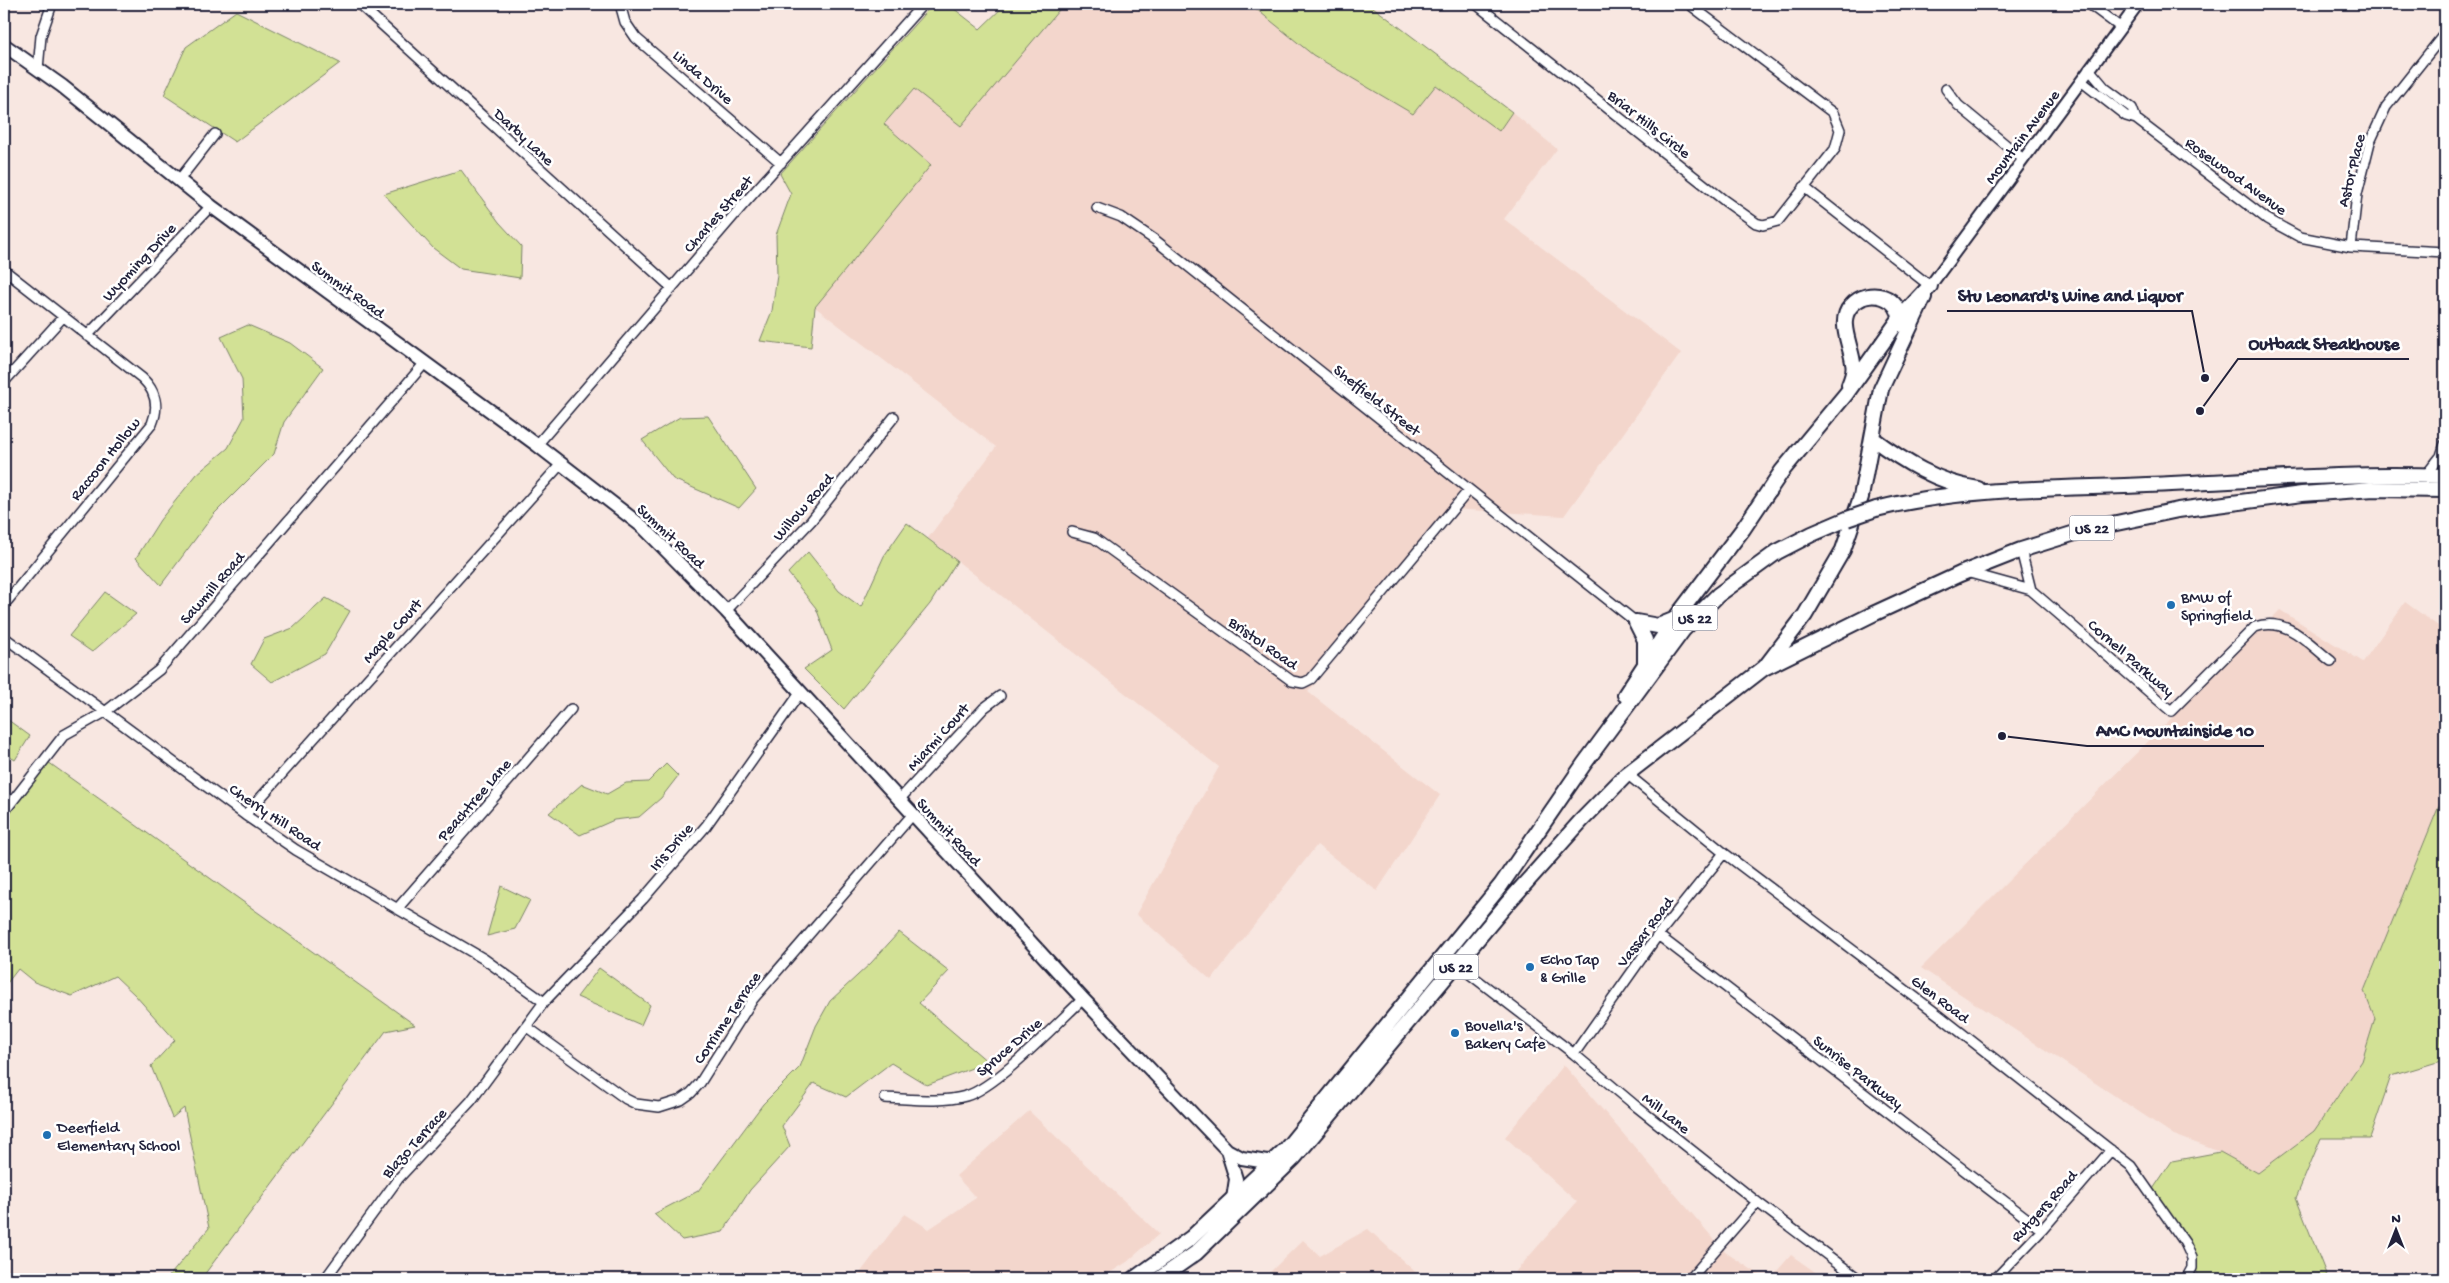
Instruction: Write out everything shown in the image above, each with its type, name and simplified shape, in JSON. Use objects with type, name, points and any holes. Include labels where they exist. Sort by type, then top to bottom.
[{"type":"highway","points":[[1584,764],[1645,662],[1674,620],[1741,531],[1782,471],[1846,394],[1901,317],[1930,286]]},
{"type":"highway","points":[[1881,389],[1930,286]]},
{"type":"highway","points":[[1764,668],[1805,615],[1843,550],[1861,497],[1881,389],[1886,367],[1899,333],[1901,317],[1895,304],[1884,297],[1864,296],[1851,306],[1845,321],[1854,363],[1853,375],[1846,394]]},
{"type":"highway","points":[[1872,438],[1935,477],[1949,483],[1999,492]]},
{"type":"highway","name":"US 22","points":[[1134,1279],[1192,1238],[1273,1162],[1501,885],[1584,764],[1683,630],[1718,595],[1777,552],[1846,519],[1906,501],[1999,492],[2334,476],[2445,476]]},
{"type":"highway","name":"US 22","points":[[1159,1279],[1196,1253],[1294,1158],[1458,965],[1506,905],[1580,821],[1627,774],[1764,668],[1873,614],[1966,572],[2021,550],[2088,529],[2178,510],[2337,491],[2445,490]]},
{"type":"highway","points":[[1636,622],[1658,626],[1674,620]]},
{"type":"highway","points":[[1636,622],[1645,640],[1645,662]]},
{"type":"main road","name":"Summit Road","points":[[4,45],[38,69],[211,206],[537,445],[643,528],[726,611],[800,694],[1083,999],[1227,1150],[1242,1158],[1273,1162]]},
{"type":"main road","name":"Summit Road","points":[[1227,1150],[1236,1179],[1233,1200]]},
{"type":"street","points":[[38,69],[41,36],[52,4]]},
{"type":"street","name":"Darby Lane","points":[[359,4],[672,288]]},
{"type":"street","name":"Linda Drive","points":[[620,4],[624,22],[636,38],[781,163]]},
{"type":"street","name":"Charles Street","points":[[537,445],[781,163],[923,4]]},
{"type":"street","name":"Briar Hills Circle","points":[[1476,4],[1749,219],[1763,225],[1778,221],[1836,149],[1840,130],[1833,113],[1688,4]]},
{"type":"street","points":[[2089,4],[2120,27]]},
{"type":"street","name":"Mountain Avenue","points":[[1930,286],[2138,4]]},
{"type":"street","name":"Astor Place","points":[[2350,247],[2357,194],[2370,142],[2386,106],[2445,32]]},
{"type":"street","name":"Rosewood Avenue","points":[[2089,69],[2105,88],[2132,108],[2136,119]]},
{"type":"street","name":"Rosewood Avenue","points":[[2081,81],[2126,116],[2136,119],[2267,219],[2300,237],[2350,247],[2445,252]]},
{"type":"street","points":[[1946,89],[1958,105],[2023,159]]},
{"type":"street","points":[[178,180],[216,134]]},
{"type":"street","points":[[1804,187],[1930,286]]},
{"type":"street","name":"Wyoming Drive","points":[[87,336],[211,206]]},
{"type":"street","name":"Sheffield Street","points":[[1097,208],[1121,217],[1151,238],[1636,622]]},
{"type":"street","name":"Raccoon Hollow","points":[[4,270],[147,383],[156,399],[155,417],[146,433],[4,605]]},
{"type":"street","points":[[4,382],[63,318]]},
{"type":"street","name":"Sawmill Road","points":[[4,812],[54,745],[64,735],[104,712],[159,670],[424,364]]},
{"type":"street","name":"Willow Road","points":[[726,611],[811,522],[894,417]]},
{"type":"street","points":[[2426,475],[2441,456],[2445,444]]},
{"type":"street","name":"Maple Court","points":[[244,815],[561,464]]},
{"type":"street","name":"Bristol Road","points":[[1072,532],[1094,538],[1292,681],[1303,684],[1311,679],[1469,490]]},
{"type":"street","points":[[2021,550],[2032,590]]},
{"type":"street","name":"Cornell Parkway","points":[[1966,572],[2032,590],[2171,711],[2255,628],[2263,624],[2288,627],[2331,661]]},
{"type":"street","name":"Cherry Hill Road","points":[[4,637],[244,815],[296,850],[484,959],[544,1002]]},
{"type":"street","name":"Iris Drive","points":[[527,1027],[544,1002],[643,899],[706,826],[800,694]]},
{"type":"street","name":"Miarmi Court","points":[[899,800],[984,708],[1000,696]]},
{"type":"street","name":"Peachtree Lane","points":[[397,909],[571,709]]},
{"type":"street","name":"Glen Road","points":[[1627,774],[1724,853],[1940,1016],[2131,1166],[2185,1243],[2192,1258],[2192,1268],[2186,1279]]},
{"type":"street","name":"Corrinne Terrace","points":[[527,1027],[626,1099],[636,1104],[659,1107],[681,1100],[700,1083],[753,999],[913,814]]},
{"type":"street","name":"Vassar Road","points":[[1574,1054],[1658,935],[1724,853]]},
{"type":"street","name":"Sunrise Parkway","points":[[1658,935],[2042,1230]]},
{"type":"street","name":"Mill Lane","points":[[1458,965],[1574,1054],[1637,1108],[1757,1202],[1859,1279]]},
{"type":"street","name":"Spruce Drive","points":[[886,1098],[949,1099],[966,1096],[983,1089],[1002,1074],[1083,999]]},
{"type":"street","name":"Blazo Terrace","points":[[325,1279],[398,1179],[471,1102],[527,1027]]},
{"type":"street","name":"Rutgers Road","points":[[1995,1279],[2042,1230],[2111,1150]]},
{"type":"street","points":[[1690,1279],[1757,1202]]},
{"type":"shaded area","points":[[1064,4],[1250,4],[1313,55],[1413,113],[1436,85],[1499,130],[1512,112],[1557,149],[1504,219],[1681,353],[1564,516],[1454,509],[1308,692],[1440,795],[1377,891],[1317,845],[1211,980],[1136,914],[1219,767],[928,538],[996,447],[815,307],[930,165],[884,124],[914,89],[1019,56]]},
{"type":"shaded area","points":[[2405,602],[2445,631],[2445,791],[2364,991],[2375,1019],[2362,1061],[2314,1131],[2258,1173],[2220,1152],[2174,1135],[1921,968],[2280,610],[2363,662]]},
{"type":"shaded area","points":[[1564,1065],[1725,1252],[1766,1279],[1509,1279],[1577,1202],[1505,1137]]},
{"type":"shaded area","points":[[1029,1111],[1159,1234],[1127,1262],[1100,1279],[860,1279],[857,1277],[905,1214],[929,1229],[976,1198],[956,1176]]},
{"type":"shaded area","points":[[1368,1229],[1423,1279],[1263,1279],[1303,1240],[1320,1256]]},
{"type":"shaded area","points":[[1791,1255],[1825,1279],[1770,1279]]},
{"type":"green space","points":[[933,4],[948,4],[980,29],[1006,4],[1064,4],[961,126],[914,89],[884,124],[931,165],[815,307],[811,347],[760,341],[772,311],[777,275],[776,235],[791,194],[780,174]]},
{"type":"green space","points":[[1250,4],[1369,4],[1512,112],[1499,131],[1436,85],[1413,114],[1313,55]]},
{"type":"green space","points":[[236,11],[340,63],[235,142],[164,95],[186,47]]},
{"type":"green space","points":[[461,170],[499,222],[521,246],[520,278],[461,269],[433,248],[384,194]]},
{"type":"green space","points":[[248,325],[290,343],[323,368],[284,422],[274,454],[214,514],[161,585],[136,558],[160,520],[197,474],[228,448],[244,418],[242,379],[221,337]]},
{"type":"green space","points":[[708,416],[756,489],[739,508],[673,479],[642,440],[680,417]]},
{"type":"green space","points":[[907,523],[957,561],[930,604],[844,709],[804,669],[832,650],[816,608],[788,573],[808,552],[839,591],[861,607],[884,556]]},
{"type":"green space","points":[[105,592],[136,614],[92,652],[69,636]]},
{"type":"green space","points":[[326,598],[350,611],[325,654],[272,682],[251,664],[264,639],[293,628]]},
{"type":"green space","points":[[4,717],[30,736],[15,760],[4,753]]},
{"type":"green space","points":[[41,757],[415,1025],[386,1031],[201,1279],[167,1279],[209,1228],[184,1108],[172,1118],[151,1066],[175,1040],[135,995],[115,976],[72,996],[34,982],[18,969],[4,987],[4,812]]},
{"type":"green space","points":[[666,764],[678,776],[661,798],[639,817],[614,820],[580,835],[549,813],[582,784],[607,794],[626,783],[648,782]]},
{"type":"green space","points":[[2445,791],[2445,1014],[2439,1021],[2444,1060],[2391,1076],[2370,1138],[2321,1138],[2296,1198],[2328,1279],[2201,1279],[2151,1192],[2172,1161],[2220,1152],[2258,1173],[2314,1131],[2362,1061],[2375,1019],[2364,991]]},
{"type":"green space","points":[[501,886],[530,900],[515,929],[487,936]]},
{"type":"green space","points":[[899,932],[949,971],[919,1003],[988,1062],[927,1085],[891,1063],[846,1097],[814,1083],[782,1126],[790,1146],[750,1190],[723,1232],[682,1240],[654,1214],[698,1191],[763,1104],[800,1067],[816,1026],[830,1001],[871,963]]},
{"type":"green space","points":[[599,968],[650,1005],[641,1025],[577,997]]},
{"type":"place","name":"Stu Leonard's Wine and Liquor","points":[[2205,378]]},
{"type":"place","name":"Outback Steakhouse","points":[[2200,411]]},
{"type":"place","name":"BMW of Springfield","points":[[2171,605]]},
{"type":"place","name":"AMC Mountainside 10","points":[[2002,736]]},
{"type":"place","name":"Echo Tap & Grille","points":[[1530,967]]},
{"type":"place","name":"Bovella's Bakery Cafe","points":[[1455,1033]]},
{"type":"place","name":"Deerfield Elementary School","points":[[47,1135]]}]
